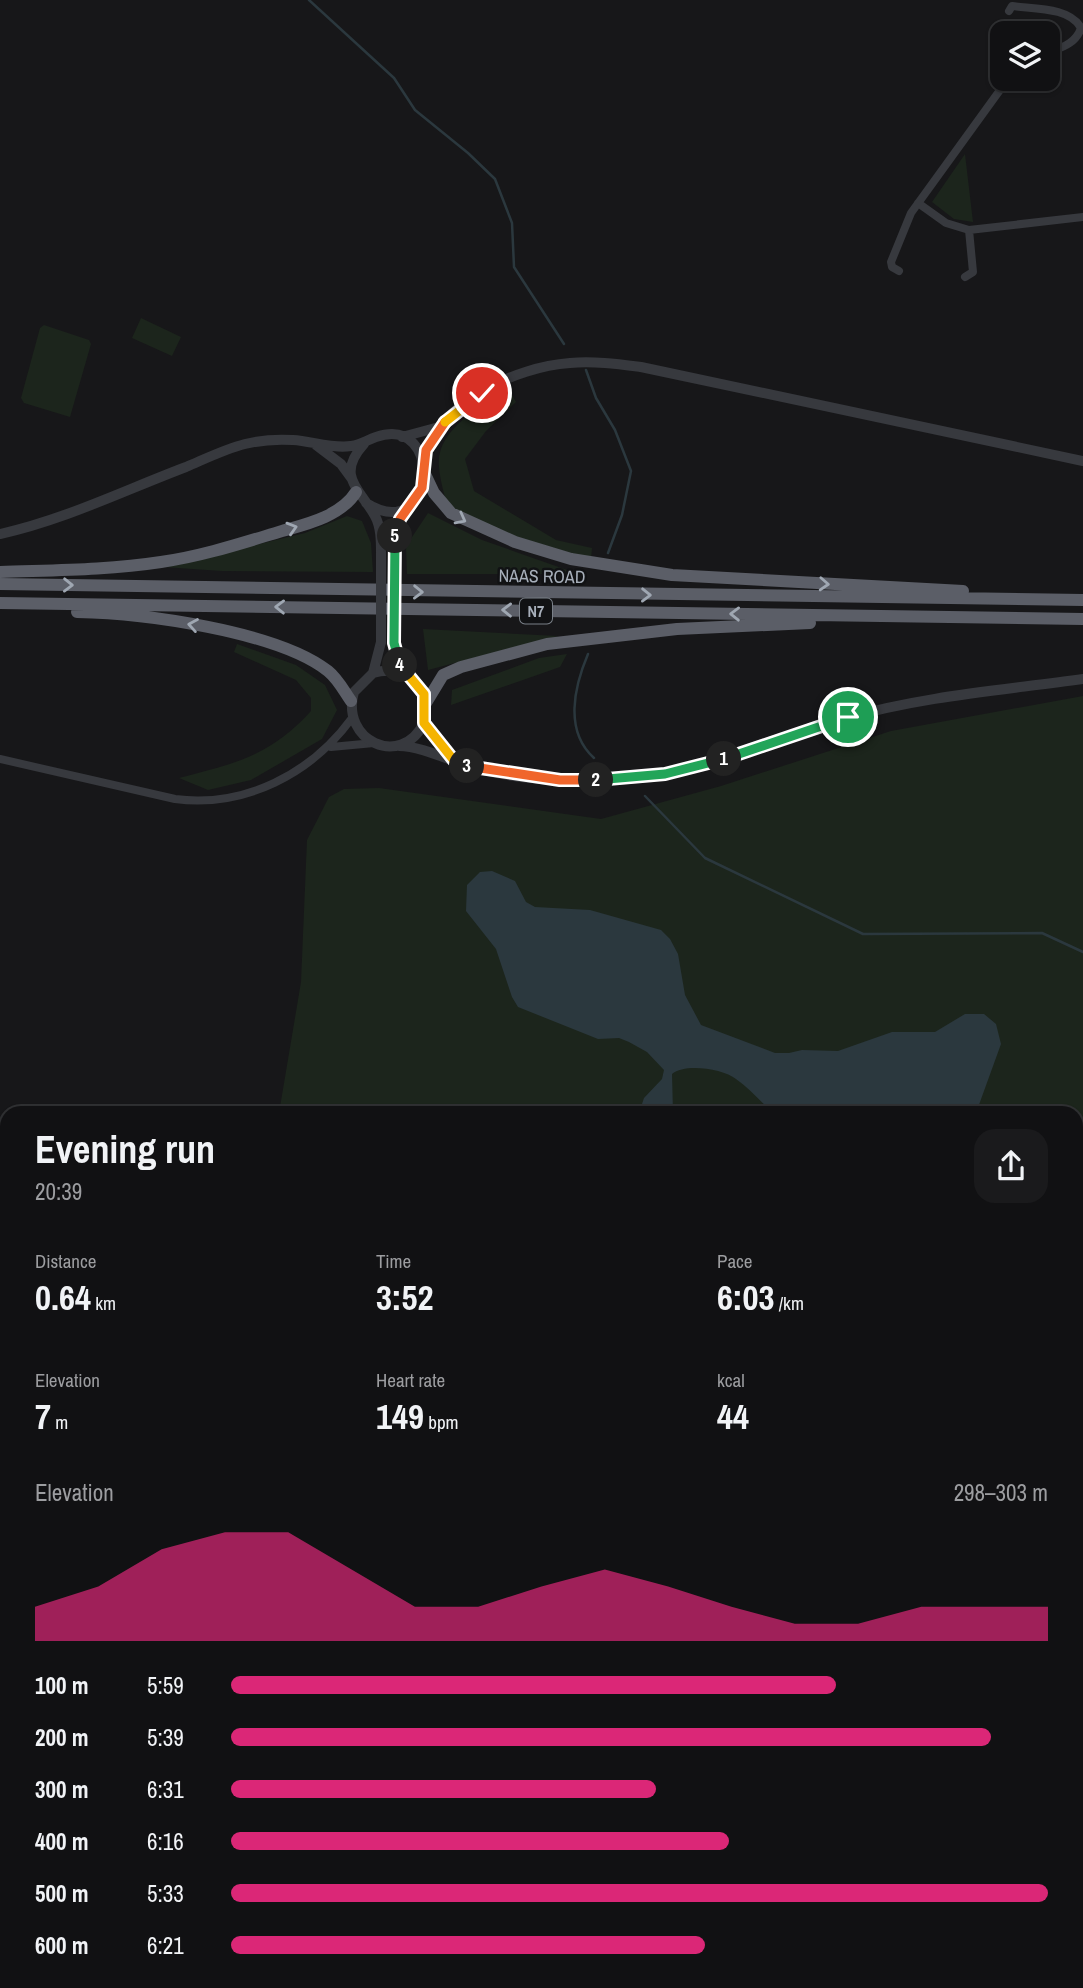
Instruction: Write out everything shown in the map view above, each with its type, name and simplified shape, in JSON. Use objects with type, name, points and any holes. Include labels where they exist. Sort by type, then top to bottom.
[{"type":"highway","name":"N7","points":[[425,474],[441,504],[467,522],[539,550],[604,566],[672,575],[1004,593],[1077,600]]},
{"type":"highway","points":[[0,572],[113,568],[190,557],[302,525],[336,511],[347,504],[354,485]]},
{"type":"highway","name":"NAAS ROAD","points":[[0,583],[1077,600]]},
{"type":"highway","name":"NAAS ROAD","points":[[0,603],[1078,619]]},
{"type":"highway","points":[[0,611],[153,618],[242,636],[313,662],[329,672],[351,701]]},
{"type":"highway","name":"N7","points":[[426,703],[443,675],[461,667],[547,644],[597,637],[804,623],[1078,619]]},
{"type":"street","points":[[1009,11],[1012,6],[1068,14],[1077,20],[1081,27],[1078,36],[1060,48]]},
{"type":"street","points":[[899,271],[892,267],[891,262],[902,231],[918,203],[999,91]]},
{"type":"street","points":[[918,203],[946,222],[969,230],[1083,217]]},
{"type":"street","points":[[965,278],[973,272],[969,230]]},
{"type":"street","points":[[0,534],[44,522],[244,444],[272,440],[348,447],[382,435],[402,437],[439,426],[482,393],[511,378],[550,365],[593,362],[641,367],[1083,461]]},
{"type":"street","points":[[423,459],[439,426]]},
{"type":"street","points":[[398,746],[414,738],[424,723],[426,703],[420,686],[398,663],[394,643],[393,554],[396,529],[407,506],[419,495],[425,474],[423,459],[411,443],[402,437]]},
{"type":"street","points":[[312,443],[341,464],[377,518],[381,554],[381,642],[373,673]]},
{"type":"street","points":[[354,485],[353,460],[364,443]]},
{"type":"street","points":[[366,503],[382,510],[407,506]]},
{"type":"street","points":[[373,743],[360,733],[352,718],[351,701],[358,684],[373,673],[391,670],[408,675]]},
{"type":"street","points":[[331,747],[373,743],[415,746],[456,763],[501,774],[560,780],[630,779],[702,766],[848,717],[925,701],[1083,678]]},
{"type":"street","points":[[0,759],[203,802],[250,794],[272,785],[331,747],[352,718]]},
{"type":"street","points":[[424,723],[456,763]]},
{"type":"shaded area","points":[[965,154],[973,222],[954,219],[932,202]]},
{"type":"shaded area","points":[[141,318],[181,337],[172,356],[132,338]]},
{"type":"shaded area","points":[[44,325],[89,340],[91,344],[70,417],[24,403],[21,398],[40,328]]},
{"type":"shaded area","points":[[509,389],[516,402],[486,431],[465,459],[474,491],[556,540],[592,548],[591,559],[504,533],[447,505],[439,467],[444,442],[473,411]]},
{"type":"shaded area","points":[[428,513],[482,540],[570,571],[570,574],[407,574],[406,546]]},
{"type":"shaded area","points":[[347,516],[362,521],[371,543],[373,572],[222,571],[163,567],[305,533]]},
{"type":"shaded area","points":[[423,629],[558,636],[428,670]]},
{"type":"shaded area","points":[[237,644],[296,665],[325,685],[337,710],[322,739],[251,780],[208,790],[179,778],[251,756],[281,738],[311,711],[311,698],[296,680],[234,652]]},
{"type":"shaded area","points":[[567,654],[560,667],[451,705],[452,690],[539,658]]},
{"type":"shaded area","points":[[1083,696],[1083,1106],[280,1106],[301,982],[307,840],[329,797],[344,789],[379,788],[601,819],[721,786],[891,731]]},
{"type":"shaded area","points":[[492,871],[515,881],[526,902],[535,907],[590,910],[661,930],[670,939],[678,954],[685,995],[701,1025],[775,1053],[802,1050],[838,1051],[892,1032],[935,1032],[965,1014],[984,1014],[996,1024],[1001,1044],[979,1106],[766,1106],[730,1075],[695,1068],[672,1074],[673,1106],[641,1106],[644,1098],[662,1079],[664,1070],[647,1052],[619,1038],[598,1039],[518,1007],[496,949],[466,911],[467,885],[480,872]]},
{"type":"waterway","points":[[309,0],[394,78],[415,110],[495,179],[512,223],[514,267],[564,344]]},
{"type":"waterway","points":[[586,370],[596,398],[615,430],[631,471],[622,515],[608,553]]},
{"type":"waterway","points":[[588,654],[576,694],[575,722],[578,735],[594,758]]},
{"type":"waterway","points":[[645,796],[705,858],[863,934],[1042,933],[1083,952]]},
{"type":"route","points":[[482,393],[439,426],[423,459],[425,474],[422,488],[414,502],[407,506],[394,538],[394,643],[398,663],[424,694],[424,723],[456,763],[510,775],[560,780],[630,779],[702,766],[848,717]]}]
